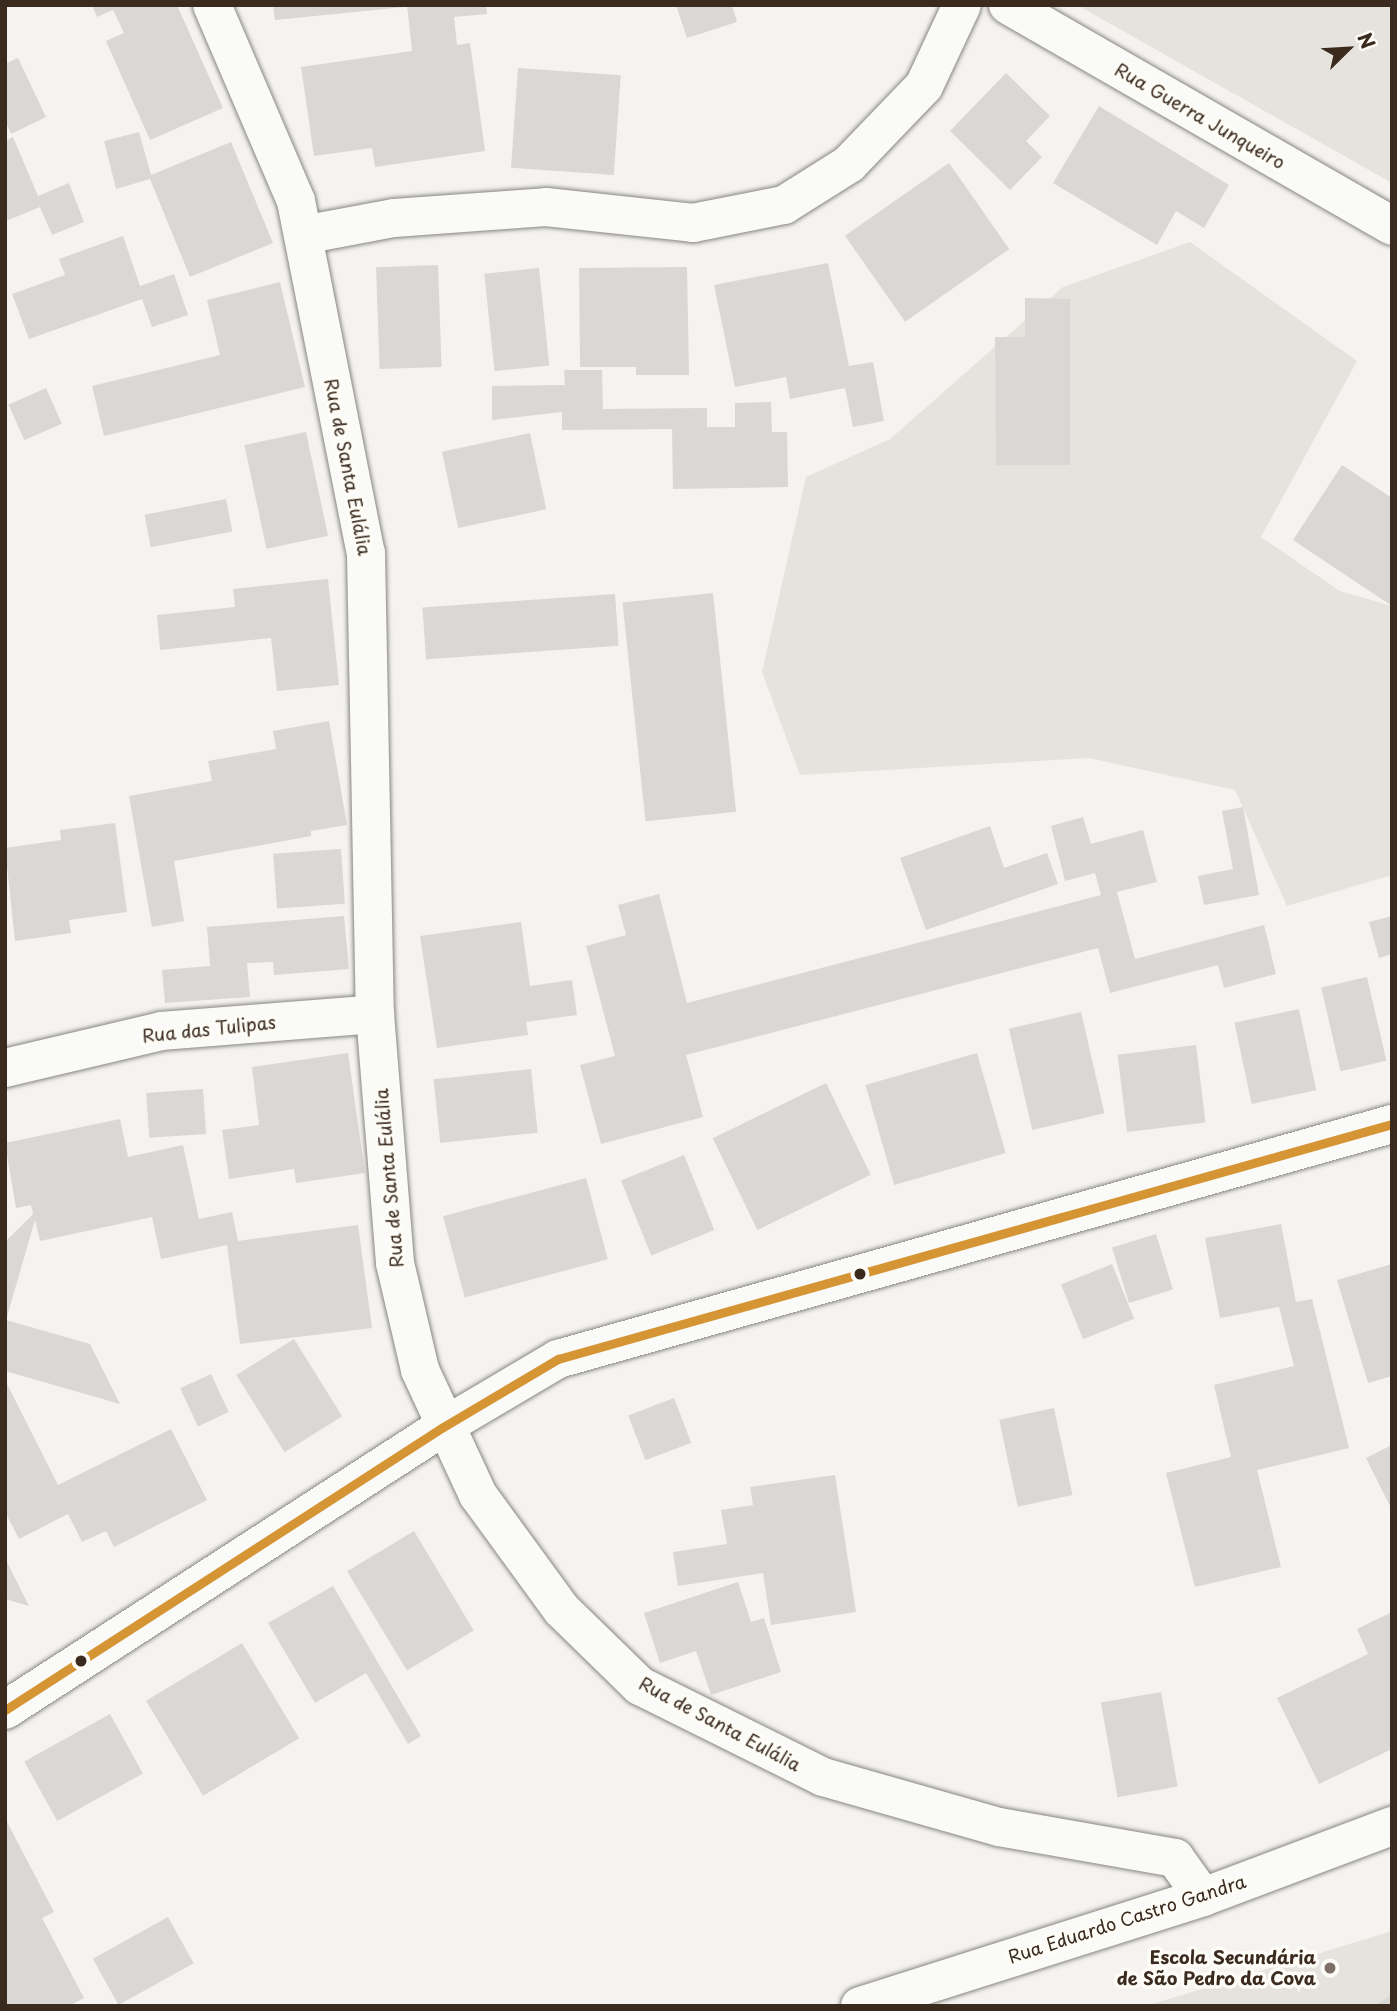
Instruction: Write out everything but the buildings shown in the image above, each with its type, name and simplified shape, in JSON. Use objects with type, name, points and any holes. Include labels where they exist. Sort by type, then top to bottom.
[{"type":"street","name":"Rua de Santa Eulália","points":[[212,5],[296,201],[366,553],[375,1014],[395,1262],[421,1370],[443,1427],[478,1494],[562,1610],[640,1686],[823,1777],[999,1827],[1175,1858],[1203,1897]]},
{"type":"street","points":[[303,235],[394,218],[546,207],[694,223],[784,205],[849,164],[924,86],[962,5]]},
{"type":"street","name":"Rua Guerra Junqueiro","points":[[1008,5],[1392,226]]},
{"type":"street","name":"Rua das Tulipas","points":[[5,1068],[162,1031],[375,1014]]},
{"type":"street","points":[[5,1710],[443,1427],[558,1359],[598,1344],[1392,1124]]},
{"type":"street","name":"Rua Eduardo Castro Gandra","points":[[860,2006],[1203,1897],[1392,1826]]},
{"type":"shaded area","points":[[1077,5],[1392,5],[1392,183]]},
{"type":"shaded area","points":[[1190,242],[1357,361],[1261,537],[1340,591],[1392,606],[1392,875],[1287,906],[1235,790],[1089,758],[800,775],[762,672],[806,477],[890,439],[1063,287]]},
{"type":"shaded area","name":"Escola Secundária de São Pedro da Cova","points":[[1392,1931],[1392,2006],[1146,2006]]},
{"type":"transit line","points":[[5,1710],[443,1427],[558,1359],[1392,1124]]},
{"type":"place","name":"Escola Secundária de São Pedro da Cova","points":[[1330,1968]]}]
